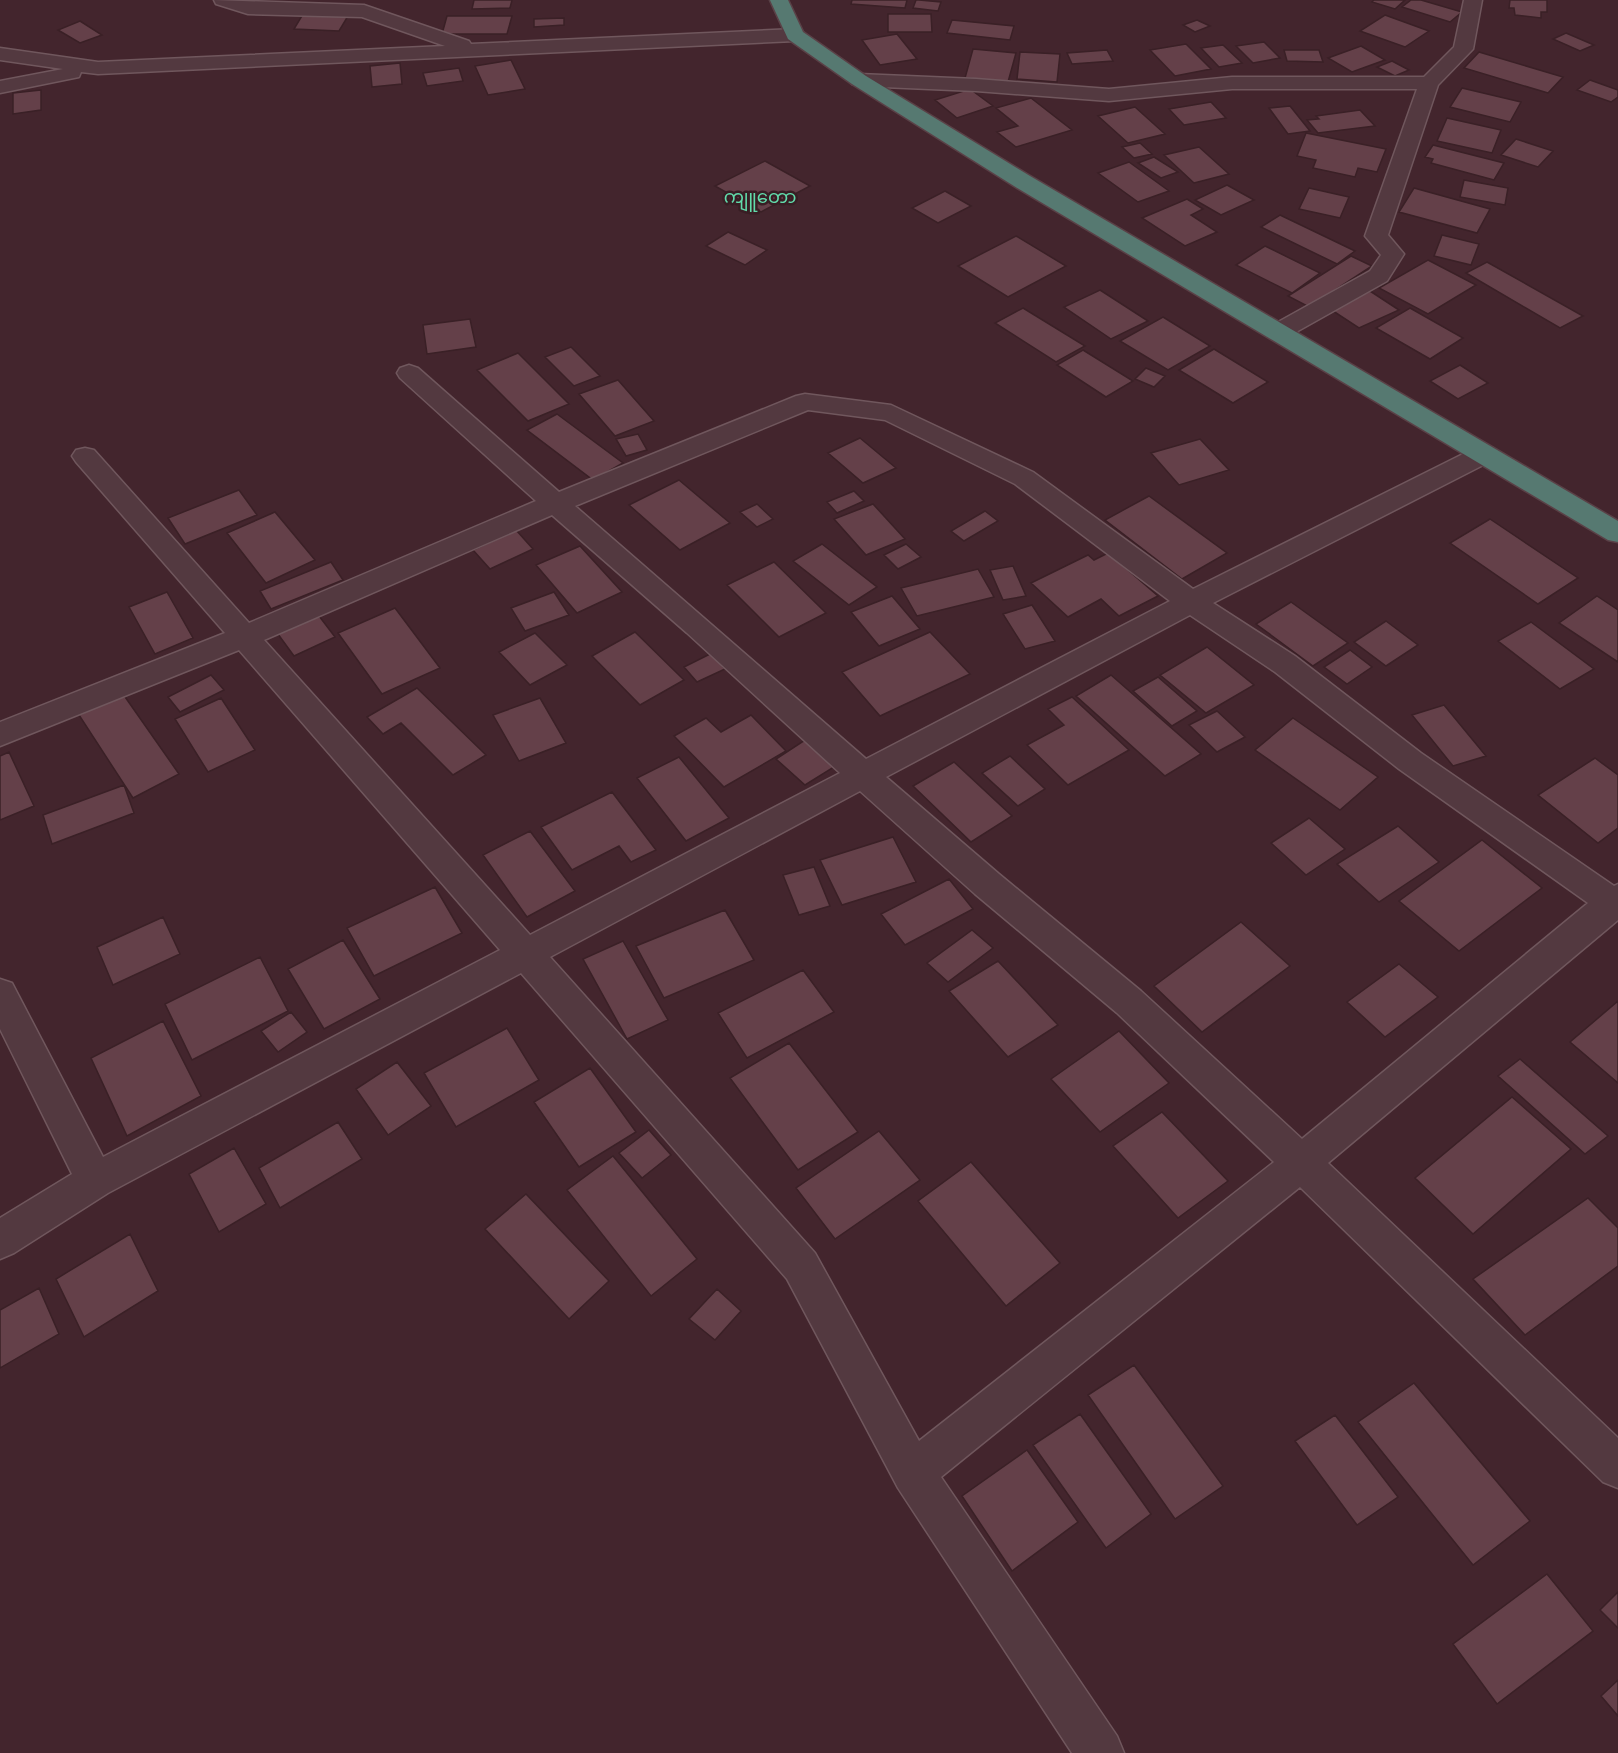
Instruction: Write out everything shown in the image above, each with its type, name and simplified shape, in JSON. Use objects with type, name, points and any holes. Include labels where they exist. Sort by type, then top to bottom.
[{"type":"highway","points":[[779,0],[795,35],[859,80],[1022,181],[1280,331],[1618,533]]},
{"type":"street","points":[[223,0],[248,8],[364,11],[477,51]]},
{"type":"street","points":[[1280,331],[1379,276],[1393,254],[1376,236],[1429,83],[1463,50],[1473,0]]},
{"type":"street","points":[[0,87],[98,68],[795,35]]},
{"type":"street","points":[[0,54],[98,68]]},
{"type":"street","points":[[859,80],[976,85],[1109,95],[1232,83],[1429,83]]},
{"type":"street","points":[[409,373],[554,504],[698,626],[987,884],[1129,1002],[1392,1248],[1618,1467]]},
{"type":"street","points":[[0,734],[243,637],[554,504],[805,402],[891,413],[1024,478],[1191,602],[1285,664],[1410,761],[1616,902],[1301,1163],[913,1473]]},
{"type":"street","points":[[0,1240],[96,1181],[1477,450]]},
{"type":"street","points":[[85,456],[801,1266],[913,1473],[1100,1753]]},
{"type":"street","points":[[0,994],[96,1181]]},
{"type":"building","points":[[474,0],[512,0],[510,8],[472,9]]},
{"type":"building","points":[[852,0],[907,0],[905,8],[851,4]]},
{"type":"building","points":[[916,0],[941,2],[938,11],[913,8]]},
{"type":"building","points":[[1374,0],[1405,0],[1395,9],[1372,2]]},
{"type":"building","points":[[1411,0],[1421,0],[1462,12],[1450,22],[1402,7]]},
{"type":"building","points":[[1510,0],[1547,0],[1547,12],[1541,12],[1541,18],[1515,15],[1514,8],[1509,8]]},
{"type":"building","points":[[303,14],[348,16],[339,31],[294,29]]},
{"type":"building","points":[[888,14],[931,14],[932,32],[888,32]]},
{"type":"building","points":[[1385,15],[1429,31],[1405,47],[1360,31]]},
{"type":"building","points":[[447,16],[512,16],[507,34],[442,34]]},
{"type":"building","points":[[564,18],[564,25],[534,27],[534,19]]},
{"type":"building","points":[[952,20],[1014,26],[1010,40],[947,33]]},
{"type":"building","points":[[1197,20],[1210,26],[1195,32],[1183,25]]},
{"type":"building","points":[[80,21],[102,35],[80,43],[58,30]]},
{"type":"building","points":[[1566,33],[1594,45],[1580,51],[1553,39]]},
{"type":"building","points":[[897,34],[917,59],[880,65],[862,40]]},
{"type":"building","points":[[1264,42],[1280,58],[1253,63],[1236,46]]},
{"type":"building","points":[[1186,44],[1211,69],[1175,76],[1150,50]]},
{"type":"building","points":[[1223,45],[1242,63],[1219,67],[1201,48]]},
{"type":"building","points":[[1361,46],[1385,60],[1352,72],[1328,58]]},
{"type":"building","points":[[973,49],[1016,53],[1008,82],[965,78]]},
{"type":"building","points":[[1107,50],[1113,61],[1072,64],[1067,53]]},
{"type":"building","points":[[1284,50],[1319,50],[1323,62],[1287,61]]},
{"type":"building","points":[[1020,52],[1060,54],[1057,82],[1017,79]]},
{"type":"building","points":[[1479,52],[1563,77],[1548,93],[1464,68]]},
{"type":"building","points":[[511,60],[525,89],[488,95],[475,66]]},
{"type":"building","points":[[1392,61],[1409,70],[1395,76],[1377,67]]},
{"type":"building","points":[[400,63],[402,84],[372,87],[370,66]]},
{"type":"building","points":[[459,68],[463,81],[427,86],[423,73]]},
{"type":"building","points":[[1590,80],[1618,90],[1618,97],[1611,102],[1577,90]]},
{"type":"building","points":[[1462,88],[1521,102],[1510,122],[1450,107]]},
{"type":"building","points":[[970,89],[993,106],[957,118],[935,100]]},
{"type":"building","points":[[41,90],[41,110],[13,114],[13,93]]},
{"type":"building","points":[[1031,98],[1072,130],[1016,147],[997,132],[1018,126],[996,108]]},
{"type":"building","points":[[1211,102],[1226,118],[1184,125],[1169,109]]},
{"type":"building","points":[[1290,106],[1310,131],[1288,134],[1269,108]]},
{"type":"building","points":[[1135,107],[1165,134],[1128,143],[1098,116]]},
{"type":"building","points":[[1360,110],[1375,126],[1318,133],[1307,120],[1319,119],[1316,116]]},
{"type":"building","points":[[1447,118],[1501,130],[1492,153],[1437,141]]},
{"type":"building","points":[[1306,133],[1386,149],[1377,172],[1358,168],[1355,177],[1313,168],[1316,160],[1297,156]]},
{"type":"building","points":[[1516,139],[1553,151],[1538,167],[1501,155]]},
{"type":"building","points":[[1140,143],[1152,154],[1134,158],[1122,147]]},
{"type":"building","points":[[1433,145],[1504,163],[1494,180],[1431,163],[1433,159],[1425,157]]},
{"type":"building","points":[[1199,147],[1229,174],[1194,183],[1164,155]]},
{"type":"building","points":[[1154,157],[1178,172],[1161,178],[1138,163]]},
{"type":"building","points":[[765,161],[810,186],[761,212],[715,186]]},
{"type":"building","points":[[1129,162],[1169,191],[1138,202],[1098,173]]},
{"type":"building","points":[[1464,180],[1508,188],[1505,205],[1460,197]]},
{"type":"building","points":[[1227,185],[1254,200],[1221,215],[1195,200]]},
{"type":"building","points":[[1309,188],[1349,197],[1340,218],[1299,209]]},
{"type":"building","points":[[1414,188],[1490,209],[1477,233],[1399,212]]},
{"type":"building","points":[[945,191],[971,206],[938,223],[912,208]]},
{"type":"building","points":[[1187,199],[1203,209],[1191,215],[1217,232],[1185,246],[1142,218]]},
{"type":"building","points":[[1280,215],[1355,251],[1337,264],[1261,227]]},
{"type":"building","points":[[728,232],[767,250],[745,265],[706,246]]},
{"type":"building","points":[[1442,235],[1479,244],[1471,265],[1434,256]]},
{"type":"building","points":[[1016,236],[1066,266],[1008,297],[958,266]]},
{"type":"building","points":[[1265,246],[1320,273],[1292,293],[1236,265]]},
{"type":"building","points":[[1351,256],[1372,266],[1309,307],[1288,296]]},
{"type":"building","points":[[1428,260],[1476,285],[1428,314],[1379,288]]},
{"type":"building","points":[[1487,262],[1583,316],[1560,328],[1466,273]]},
{"type":"building","points":[[1100,290],[1148,321],[1111,339],[1064,307]]},
{"type":"building","points":[[1370,291],[1399,310],[1359,328],[1330,309]]},
{"type":"building","points":[[1023,308],[1085,346],[1056,362],[995,323]]},
{"type":"building","points":[[1410,308],[1463,338],[1430,359],[1376,328]]},
{"type":"building","points":[[1163,317],[1210,346],[1168,370],[1120,341]]},
{"type":"building","points":[[470,319],[476,347],[427,354],[423,325]]},
{"type":"building","points":[[571,347],[600,376],[574,386],[545,357]]},
{"type":"building","points":[[1214,349],[1268,382],[1233,403],[1179,370]]},
{"type":"building","points":[[1083,350],[1133,381],[1106,397],[1057,365]]},
{"type":"building","points":[[518,353],[569,404],[528,421],[477,370]]},
{"type":"building","points":[[1460,365],[1488,383],[1458,399],[1430,381]]},
{"type":"building","points":[[1146,368],[1165,376],[1154,387],[1135,379]]},
{"type":"building","points":[[618,380],[654,421],[615,436],[579,394]]},
{"type":"building","points":[[557,414],[623,463],[593,480],[527,430]]},
{"type":"building","points":[[638,434],[647,450],[626,456],[616,439]]},
{"type":"building","points":[[860,438],[896,468],[863,483],[828,453]]},
{"type":"building","points":[[1200,439],[1229,470],[1179,485],[1151,453]]},
{"type":"building","points":[[679,480],[730,523],[680,550],[629,505]]},
{"type":"building","points":[[239,490],[257,515],[185,544],[168,518]]},
{"type":"building","points":[[854,491],[864,501],[837,513],[827,502]]},
{"type":"building","points":[[1149,496],[1227,553],[1182,579],[1105,520]]},
{"type":"building","points":[[757,504],[773,519],[757,527],[740,512]]},
{"type":"building","points":[[873,504],[905,539],[866,555],[834,519]]},
{"type":"building","points":[[985,511],[998,521],[964,541],[951,531]]},
{"type":"building","points":[[275,512],[315,560],[266,583],[227,533]]},
{"type":"building","points":[[1490,519],[1578,578],[1538,604],[1450,543]]},
{"type":"building","points":[[516,530],[533,549],[490,569],[473,550]]},
{"type":"building","points":[[822,544],[877,587],[849,605],[793,561]]},
{"type":"building","points":[[906,544],[921,557],[898,569],[884,555]]},
{"type":"building","points":[[580,546],[622,592],[577,613],[536,565]]},
{"type":"building","points":[[1108,553],[1158,596],[1119,616],[1101,599],[1068,617],[1031,583],[1088,555],[1094,560]]},
{"type":"building","points":[[331,562],[343,580],[271,609],[260,591]]},
{"type":"building","points":[[774,562],[826,613],[779,637],[727,585]]},
{"type":"building","points":[[1013,566],[1026,596],[1003,600],[990,570]]},
{"type":"building","points":[[978,569],[994,597],[917,616],[901,588]]},
{"type":"building","points":[[167,592],[193,638],[155,654],[129,607]]},
{"type":"building","points":[[554,592],[569,615],[525,631],[511,608]]},
{"type":"building","points":[[892,596],[920,629],[879,646],[851,612]]},
{"type":"building","points":[[1597,596],[1618,610],[1618,662],[1559,623]]},
{"type":"building","points":[[1291,602],[1348,643],[1313,666],[1256,624]]},
{"type":"building","points":[[1032,605],[1055,641],[1025,649],[1003,614]]},
{"type":"building","points":[[395,608],[440,668],[382,694],[338,633]]},
{"type":"building","points":[[316,612],[335,637],[294,656],[275,630]]},
{"type":"building","points":[[1386,621],[1418,645],[1386,666],[1354,642]]},
{"type":"building","points":[[1531,622],[1594,669],[1560,689],[1498,641]]},
{"type":"building","points":[[635,632],[684,680],[640,705],[592,656]]},
{"type":"building","points":[[930,632],[970,674],[880,716],[842,672]]},
{"type":"building","points":[[535,633],[567,665],[530,685],[499,652]]},
{"type":"building","points":[[1207,647],[1254,685],[1206,713],[1160,675]]},
{"type":"building","points":[[1350,650],[1372,667],[1347,684],[1324,667]]},
{"type":"building","points":[[712,653],[725,669],[697,682],[684,667]]},
{"type":"building","points":[[211,675],[224,690],[180,712],[168,697]]},
{"type":"building","points":[[1111,675],[1201,754],[1165,776],[1076,696]]},
{"type":"building","points":[[1158,677],[1197,711],[1172,726],[1133,691]]},
{"type":"building","points":[[417,688],[486,755],[453,775],[401,723],[383,734],[367,717]]},
{"type":"building","points":[[123,694],[179,774],[133,798],[79,715]]},
{"type":"building","points":[[1072,697],[1129,750],[1068,785],[1027,745],[1064,725],[1048,709]]},
{"type":"building","points":[[221,698],[255,750],[208,772],[175,719]]},
{"type":"building","points":[[540,698],[566,743],[519,761],[493,715]]},
{"type":"building","points":[[1444,705],[1486,756],[1453,766],[1412,715]]},
{"type":"building","points":[[1217,711],[1245,737],[1217,752],[1189,725]]},
{"type":"building","points":[[751,715],[786,751],[724,787],[674,736],[706,718],[721,732]]},
{"type":"building","points":[[1293,718],[1378,777],[1340,810],[1255,750]]},
{"type":"building","points":[[805,740],[834,767],[805,785],[776,759]]},
{"type":"building","points":[[9,752],[34,806],[0,820],[0,756]]},
{"type":"building","points":[[1010,756],[1045,789],[1018,806],[982,773]]},
{"type":"building","points":[[679,757],[729,818],[686,841],[637,778]]},
{"type":"building","points":[[1595,758],[1618,775],[1618,828],[1598,843],[1538,795]]},
{"type":"building","points":[[954,762],[1012,816],[971,842],[913,786]]},
{"type":"building","points":[[124,785],[134,813],[52,844],[43,815]]},
{"type":"building","points":[[612,792],[656,850],[631,862],[619,846],[572,870],[541,827]]},
{"type":"building","points":[[1309,818],[1345,849],[1306,875],[1271,843]]},
{"type":"building","points":[[1398,826],[1439,862],[1379,902],[1337,864]]},
{"type":"building","points":[[530,831],[575,891],[527,917],[483,855]]},
{"type":"building","points":[[893,837],[916,882],[842,905],[820,860]]},
{"type":"building","points":[[1482,840],[1542,888],[1459,951],[1399,901]]},
{"type":"building","points":[[814,867],[830,906],[799,915],[783,875]]},
{"type":"building","points":[[949,879],[973,909],[905,945],[881,914]]},
{"type":"building","points":[[435,887],[462,933],[374,976],[347,928]]},
{"type":"building","points":[[725,910],[754,960],[664,998],[636,946]]},
{"type":"building","points":[[163,917],[180,954],[113,985],[97,947]]},
{"type":"building","points":[[1241,922],[1290,966],[1202,1032],[1154,986]]},
{"type":"building","points":[[972,930],[993,948],[948,982],[927,963]]},
{"type":"building","points":[[343,940],[380,999],[324,1029],[288,969]]},
{"type":"building","points":[[623,941],[668,1020],[627,1039],[583,959]]},
{"type":"building","points":[[260,957],[288,1011],[192,1060],[165,1004]]},
{"type":"building","points":[[998,961],[1058,1025],[1008,1057],[949,991]]},
{"type":"building","points":[[1399,964],[1438,997],[1385,1037],[1347,1002]]},
{"type":"building","points":[[803,970],[834,1012],[747,1058],[718,1013]]},
{"type":"building","points":[[1618,1001],[1618,1083],[1570,1042]]},
{"type":"building","points":[[291,1012],[307,1032],[278,1052],[261,1031]]},
{"type":"building","points":[[163,1021],[201,1096],[127,1136],[91,1058]]},
{"type":"building","points":[[507,1028],[539,1080],[456,1127],[424,1073]]},
{"type":"building","points":[[1119,1031],[1169,1083],[1100,1132],[1051,1079]]},
{"type":"building","points":[[789,1043],[858,1132],[798,1170],[730,1078]]},
{"type":"building","points":[[1520,1059],[1608,1136],[1585,1154],[1498,1076]]},
{"type":"building","points":[[397,1062],[431,1106],[388,1135],[356,1089]]},
{"type":"building","points":[[590,1068],[636,1132],[579,1167],[534,1102]]},
{"type":"building","points":[[1512,1097],[1571,1149],[1473,1234],[1415,1178]]},
{"type":"building","points":[[1162,1112],[1228,1181],[1178,1218],[1113,1146]]},
{"type":"building","points":[[338,1122],[362,1159],[280,1208],[259,1168]]},
{"type":"building","points":[[649,1130],[671,1155],[642,1178],[619,1153]]},
{"type":"building","points":[[879,1131],[920,1180],[835,1239],[796,1188]]},
{"type":"building","points":[[234,1148],[266,1204],[219,1232],[189,1174]]},
{"type":"building","points":[[613,1156],[697,1259],[651,1296],[567,1190]]},
{"type":"building","points":[[971,1162],[1060,1263],[1006,1306],[918,1201]]},
{"type":"building","points":[[526,1194],[609,1281],[569,1319],[485,1229]]},
{"type":"building","points":[[1588,1198],[1618,1228],[1618,1266],[1525,1335],[1473,1279]]},
{"type":"building","points":[[130,1234],[158,1291],[84,1337],[56,1279]]},
{"type":"building","points":[[39,1288],[59,1334],[0,1368],[0,1310]]},
{"type":"building","points":[[717,1289],[741,1311],[715,1340],[689,1319]]},
{"type":"building","points":[[1134,1365],[1223,1486],[1175,1519],[1088,1395]]},
{"type":"building","points":[[1414,1383],[1530,1521],[1473,1565],[1358,1422]]},
{"type":"building","points":[[1080,1414],[1151,1514],[1106,1548],[1033,1445]]},
{"type":"building","points":[[1335,1415],[1398,1497],[1357,1525],[1295,1441]]},
{"type":"building","points":[[1027,1450],[1078,1522],[1012,1571],[962,1496]]},
{"type":"building","points":[[1547,1574],[1593,1631],[1497,1704],[1453,1644]]},
{"type":"building","points":[[1618,1592],[1618,1628],[1600,1610]]},
{"type":"building","points":[[1618,1680],[1618,1716],[1601,1696]]},
{"type":"district","name":"ကျူတော","points":[[760,197]]}]
